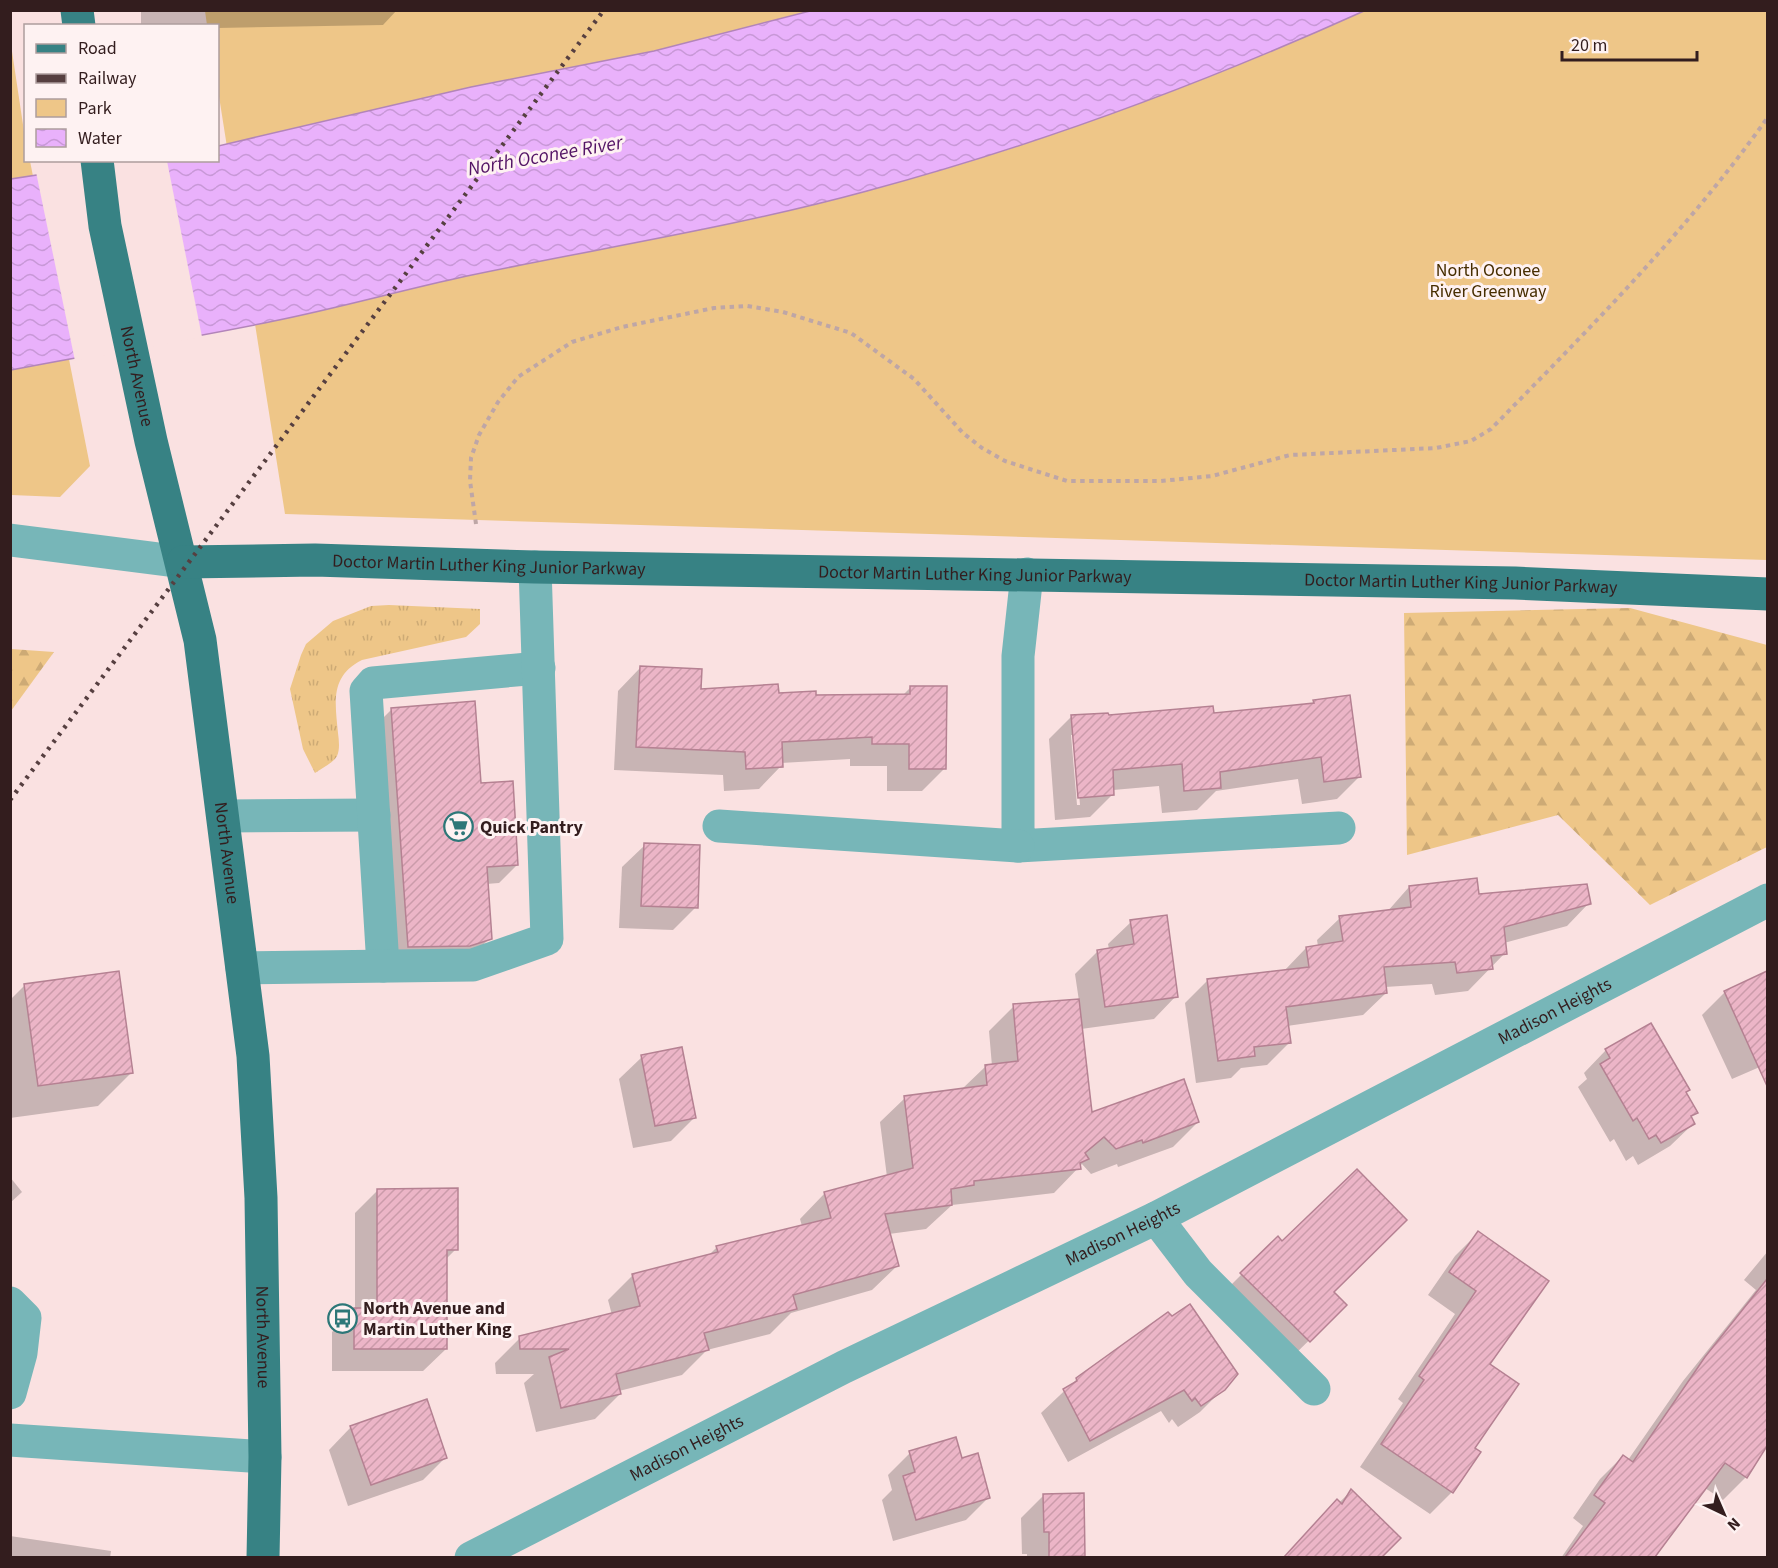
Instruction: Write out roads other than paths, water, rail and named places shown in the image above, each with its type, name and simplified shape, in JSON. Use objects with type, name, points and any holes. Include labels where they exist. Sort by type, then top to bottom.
[{"type":"main road","name":"North Avenue","points":[[96,162],[105,226],[151,441],[183,562],[200,640],[253,1056],[261,1198],[265,1457],[263,1557]]},
{"type":"main road","name":"Doctor Martin Luther King Junior Parkway","points":[[183,562],[315,560],[536,567],[1515,583],[1767,594]]},
{"type":"street","points":[[10,540],[183,562]]},
{"type":"street","points":[[242,968],[473,964],[547,939],[536,567]]},
{"type":"street","points":[[1018,846],[1018,656],[1027,574]]},
{"type":"street","points":[[383,966],[366,692],[373,683],[539,668]]},
{"type":"street","points":[[223,816],[374,815]]},
{"type":"street","points":[[718,826],[1018,846],[1339,828]]},
{"type":"street","name":"Madison Heights","points":[[471,1557],[844,1367],[1156,1218],[1767,900]]},
{"type":"street","points":[[1156,1218],[1198,1273],[1314,1389]]},
{"type":"street","points":[[10,1303],[25,1318],[21,1353],[10,1393]]},
{"type":"street","points":[[10,1440],[265,1457]]},
{"type":"water","name":"North Oconee River","points":[[810,11],[1364,11],[1181,88],[1119,111],[994,154],[867,191],[768,216],[467,276],[274,321],[11,370],[11,179],[122,162],[219,162],[219,146],[471,87],[654,51]]},
{"type":"railway","points":[[10,800],[604,10]]},
{"type":"place","name":"Quick Pantry","points":[[459,827]]},
{"type":"place","name":"North Avenue and Martin Luther King","points":[[342,1318]]},
{"type":"park label","name":"North Oconee River Greenway","points":[[1488,280]]}]
